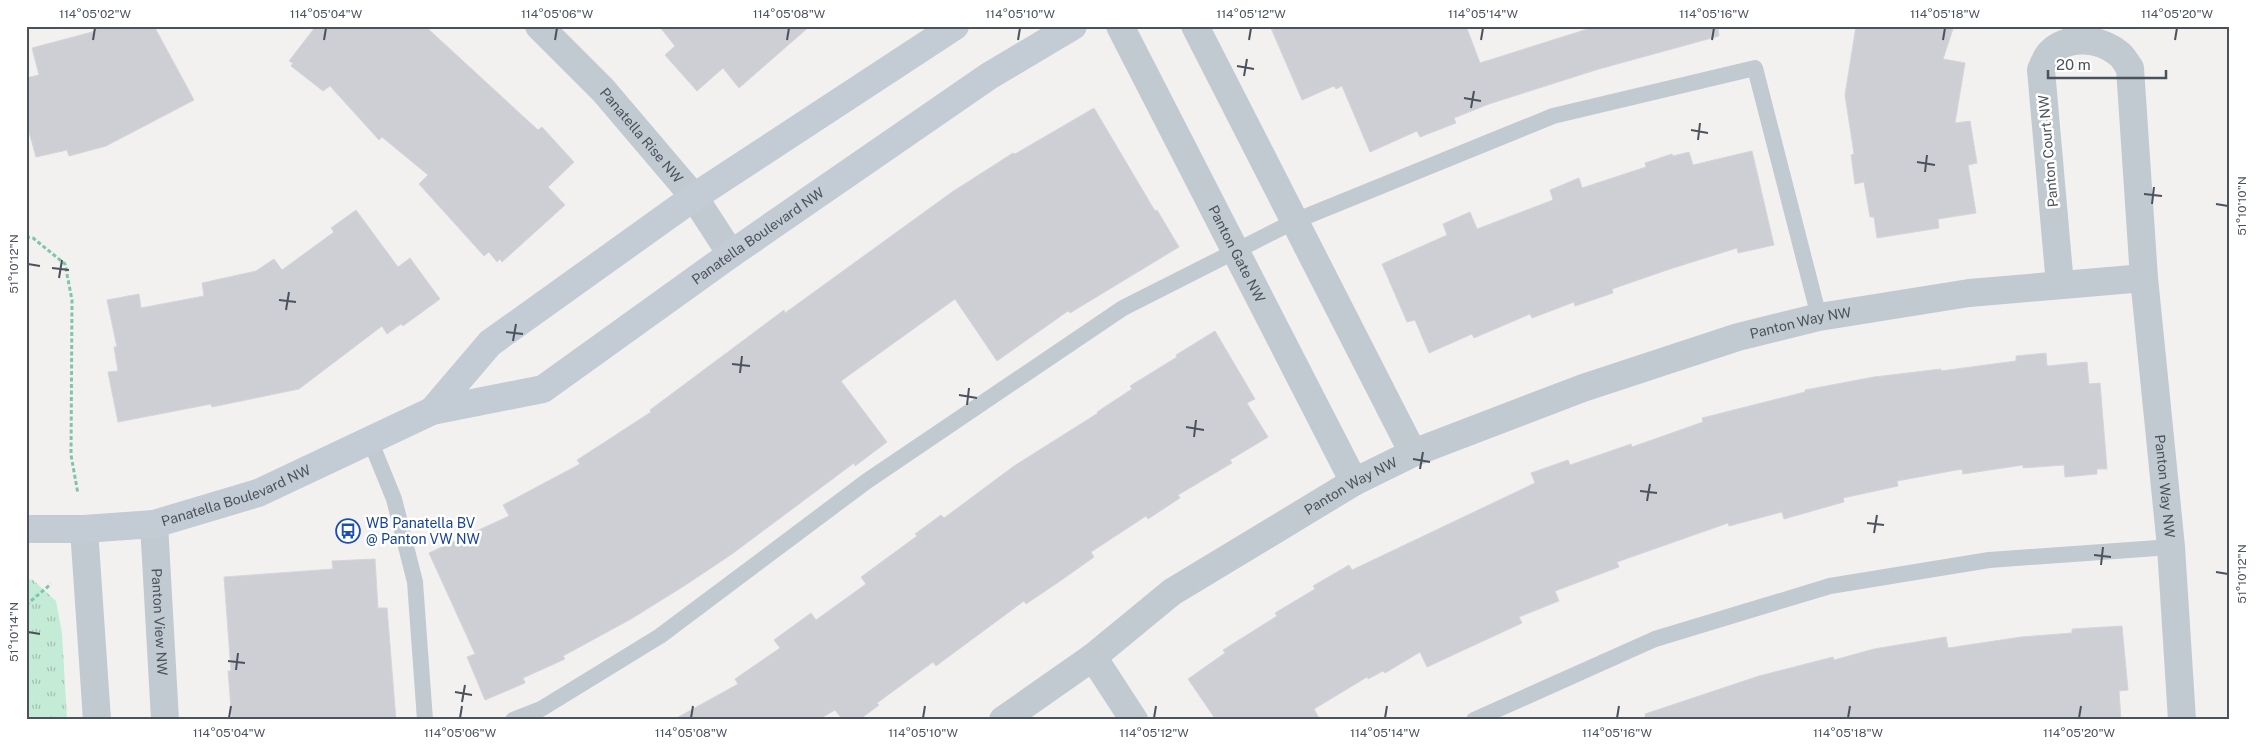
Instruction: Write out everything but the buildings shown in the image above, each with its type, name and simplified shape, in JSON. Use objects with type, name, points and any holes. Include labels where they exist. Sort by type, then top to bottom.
[{"type":"street","name":"Panatella Rise NW","points":[[540,26],[603,90],[694,197],[732,254]]},
{"type":"street","name":"Panatella Boulevard NW","points":[[432,411],[490,343],[694,197],[955,26]]},
{"type":"street","name":"Panatella Boulevard NW","points":[[26,529],[84,529],[154,524],[258,493],[432,411],[543,389],[732,254],[989,76],[1073,26]]},
{"type":"street","name":"Panton Gate NW","points":[[1120,26],[1354,482]]},
{"type":"street","points":[[1195,26],[1413,452]]},
{"type":"street","name":"Panton Court NW","points":[[2060,285],[2041,70],[2049,54],[2064,43],[2084,40],[2106,44],[2120,54],[2130,68],[2144,278]]},
{"type":"street","name":"Panton Way NW","points":[[1003,720],[1093,657],[1172,592],[1354,482],[1413,452],[1583,388],[1738,337],[1819,317],[1969,293],[2144,278],[2171,547],[2182,720]]},
{"type":"street","name":"Panton View NW","points":[[154,524],[165,720]]},
{"type":"street","points":[[84,529],[98,720]]},
{"type":"street","points":[[1093,657],[1134,720]]},
{"type":"lane","points":[[514,720],[541,710],[660,636],[868,480],[1123,308],[1295,221],[1553,116],[1755,68],[1819,317]]},
{"type":"lane","points":[[370,440],[394,500],[415,582],[425,720]]},
{"type":"lane","points":[[1474,720],[1655,640],[1830,586],[1988,560],[2171,547]]},
{"type":"path","points":[[26,237],[33,238],[66,264],[72,300],[71,455],[84,529]]},
{"type":"path","points":[[26,605],[51,584]]},
{"type":"green space","points":[[26,579],[33,580],[56,601],[62,633],[67,720],[26,720]]},
{"type":"place","name":"WB Panatella BV @ Panton VW NW","points":[[348,531]]}]
